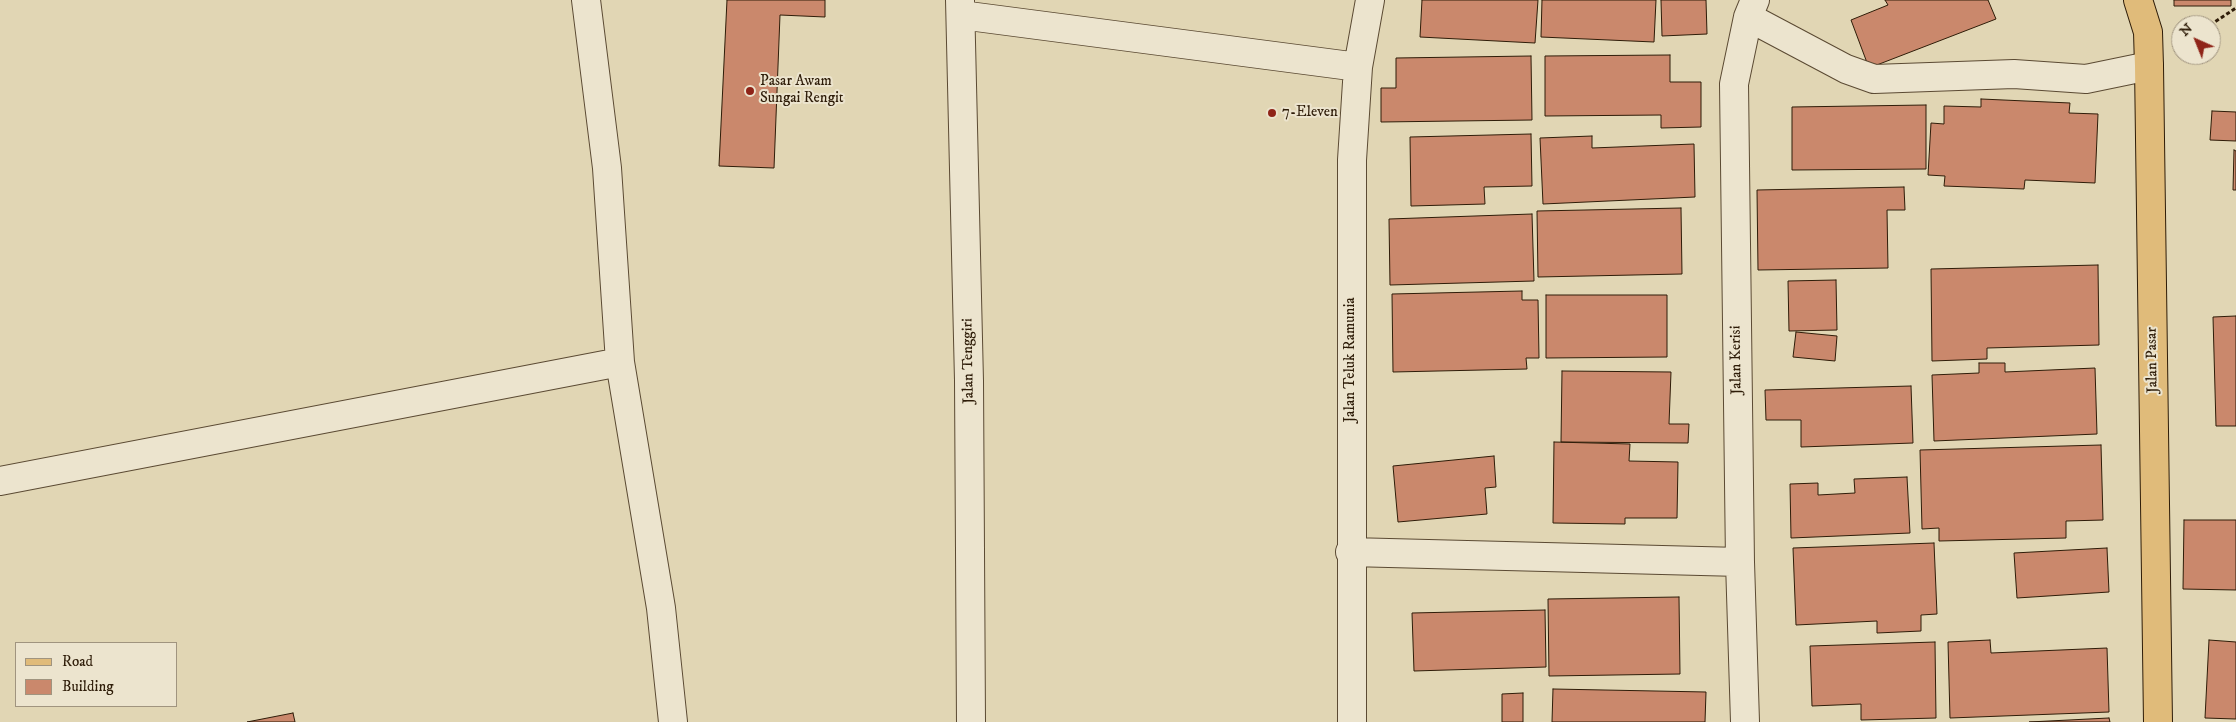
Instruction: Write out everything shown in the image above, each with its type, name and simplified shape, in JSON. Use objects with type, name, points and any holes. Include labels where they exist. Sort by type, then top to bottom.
[{"type":"main road","name":"Jalan Pasar","points":[[2138,0],[2148,32],[2149,66],[2158,722]]},
{"type":"street","points":[[586,0],[606,168],[620,362],[661,608],[673,722]]},
{"type":"street","name":"Jalan Teluk Ramunia","points":[[1352,722],[1350,552],[1352,160],[1358,67],[1370,0]]},
{"type":"street","points":[[961,7],[1358,67]]},
{"type":"street","name":"Jalan Tenggiri","points":[[961,7],[969,371],[971,722]]},
{"type":"street","points":[[1752,8],[1846,69],[1874,79],[2014,74],[2086,79],[2149,66]]},
{"type":"street","name":"Jalan Kerisi","points":[[1745,722],[1740,562],[1734,84],[1752,8]]},
{"type":"street","points":[[0,482],[620,362]]},
{"type":"street","points":[[1350,552],[1740,562]]},
{"type":"path","points":[[2221,18],[2236,8]]},
{"type":"building","name":"Pasar Awam Sungai Rengit","points":[[727,0],[825,0],[825,17],[780,15],[774,168],[719,166]]},
{"type":"building","points":[[1422,0],[1538,0],[1535,43],[1420,37]]},
{"type":"building","points":[[1542,0],[1656,0],[1654,42],[1541,37]]},
{"type":"building","points":[[1661,0],[1706,0],[1707,34],[1662,36]]},
{"type":"building","points":[[1885,0],[1988,0],[1996,19],[1869,68],[1851,20],[1888,5]]},
{"type":"building","points":[[2174,0],[2231,0],[2231,6],[2174,6]]},
{"type":"building","points":[[1670,55],[1670,82],[1701,82],[1701,127],[1661,128],[1661,115],[1545,116],[1545,56]]},
{"type":"building","points":[[1531,56],[1532,120],[1381,122],[1381,88],[1396,88],[1396,58]]},
{"type":"building","points":[[1981,99],[2070,103],[2069,113],[2098,114],[2095,183],[2025,180],[2024,189],[1944,186],[1945,176],[1928,175],[1931,123],[1944,124],[1944,106],[1981,107]]},
{"type":"building","points":[[1926,105],[1926,169],[1792,170],[1792,107]]},
{"type":"building","points":[[2212,111],[2236,112],[2236,141],[2210,140]]},
{"type":"building","points":[[1531,134],[1532,186],[1484,187],[1485,204],[1411,206],[1410,137]]},
{"type":"building","points":[[1592,136],[1592,148],[1694,144],[1695,197],[1543,204],[1540,138]]},
{"type":"building","points":[[2234,150],[2236,151],[2236,190],[2233,190]]},
{"type":"building","points":[[1904,187],[1905,210],[1887,210],[1888,268],[1758,270],[1757,190]]},
{"type":"building","points":[[1681,208],[1682,274],[1538,277],[1537,211]]},
{"type":"building","points":[[1532,214],[1534,281],[1390,285],[1389,219]]},
{"type":"building","points":[[2098,265],[2099,345],[1987,348],[1987,359],[1932,361],[1931,269]]},
{"type":"building","points":[[1836,280],[1837,330],[1789,331],[1788,281]]},
{"type":"building","points":[[1522,291],[1522,300],[1538,300],[1539,358],[1526,358],[1527,369],[1393,372],[1392,294]]},
{"type":"building","points":[[1546,295],[1667,295],[1667,357],[1546,358]]},
{"type":"building","points":[[2236,316],[2236,426],[2216,426],[2213,317]]},
{"type":"building","points":[[1796,332],[1837,336],[1835,361],[1793,357]]},
{"type":"building","points":[[1979,363],[2005,363],[2005,372],[2095,368],[2097,434],[1934,441],[1932,375],[1979,373]]},
{"type":"building","points":[[1562,371],[1671,372],[1669,424],[1689,424],[1688,443],[1561,442]]},
{"type":"building","points":[[1911,386],[1913,443],[1801,447],[1801,420],[1766,420],[1765,390]]},
{"type":"building","points":[[1554,442],[1630,444],[1629,461],[1678,462],[1677,518],[1625,518],[1625,524],[1553,523]]},
{"type":"building","points":[[2101,445],[2103,520],[2066,521],[2066,538],[1939,541],[1939,528],[1922,529],[1920,450]]},
{"type":"building","points":[[1494,456],[1496,487],[1485,488],[1487,514],[1398,522],[1393,466]]},
{"type":"building","points":[[1907,477],[1910,533],[1791,538],[1790,484],[1818,483],[1818,495],[1855,493],[1854,479]]},
{"type":"building","points":[[2184,520],[2236,520],[2236,590],[2183,589]]},
{"type":"building","points":[[1934,543],[1937,614],[1921,615],[1921,631],[1877,633],[1877,621],[1796,625],[1793,548]]},
{"type":"building","points":[[2107,548],[2109,592],[2017,598],[2014,553]]},
{"type":"building","points":[[1679,597],[1680,674],[1549,676],[1548,599]]},
{"type":"building","points":[[1545,610],[1546,667],[1414,671],[1412,613]]},
{"type":"building","points":[[1990,640],[1991,653],[2107,648],[2109,712],[1950,718],[1948,642]]},
{"type":"building","points":[[2209,640],[2236,642],[2236,719],[2205,718]]},
{"type":"building","points":[[1935,642],[1936,718],[1861,720],[1861,704],[1812,706],[1810,646]]},
{"type":"building","points":[[1553,689],[1706,692],[1705,722],[1552,722]]},
{"type":"building","points":[[1523,693],[1523,722],[1502,722],[1502,694]]},
{"type":"building","points":[[293,713],[295,722],[247,722]]},
{"type":"building","points":[[2109,718],[2110,722],[2029,722]]},
{"type":"place","name":"Pasar Awam Sungai Rengit","points":[[750,91]]},
{"type":"place","name":"7-Eleven","points":[[1272,113]]}]
